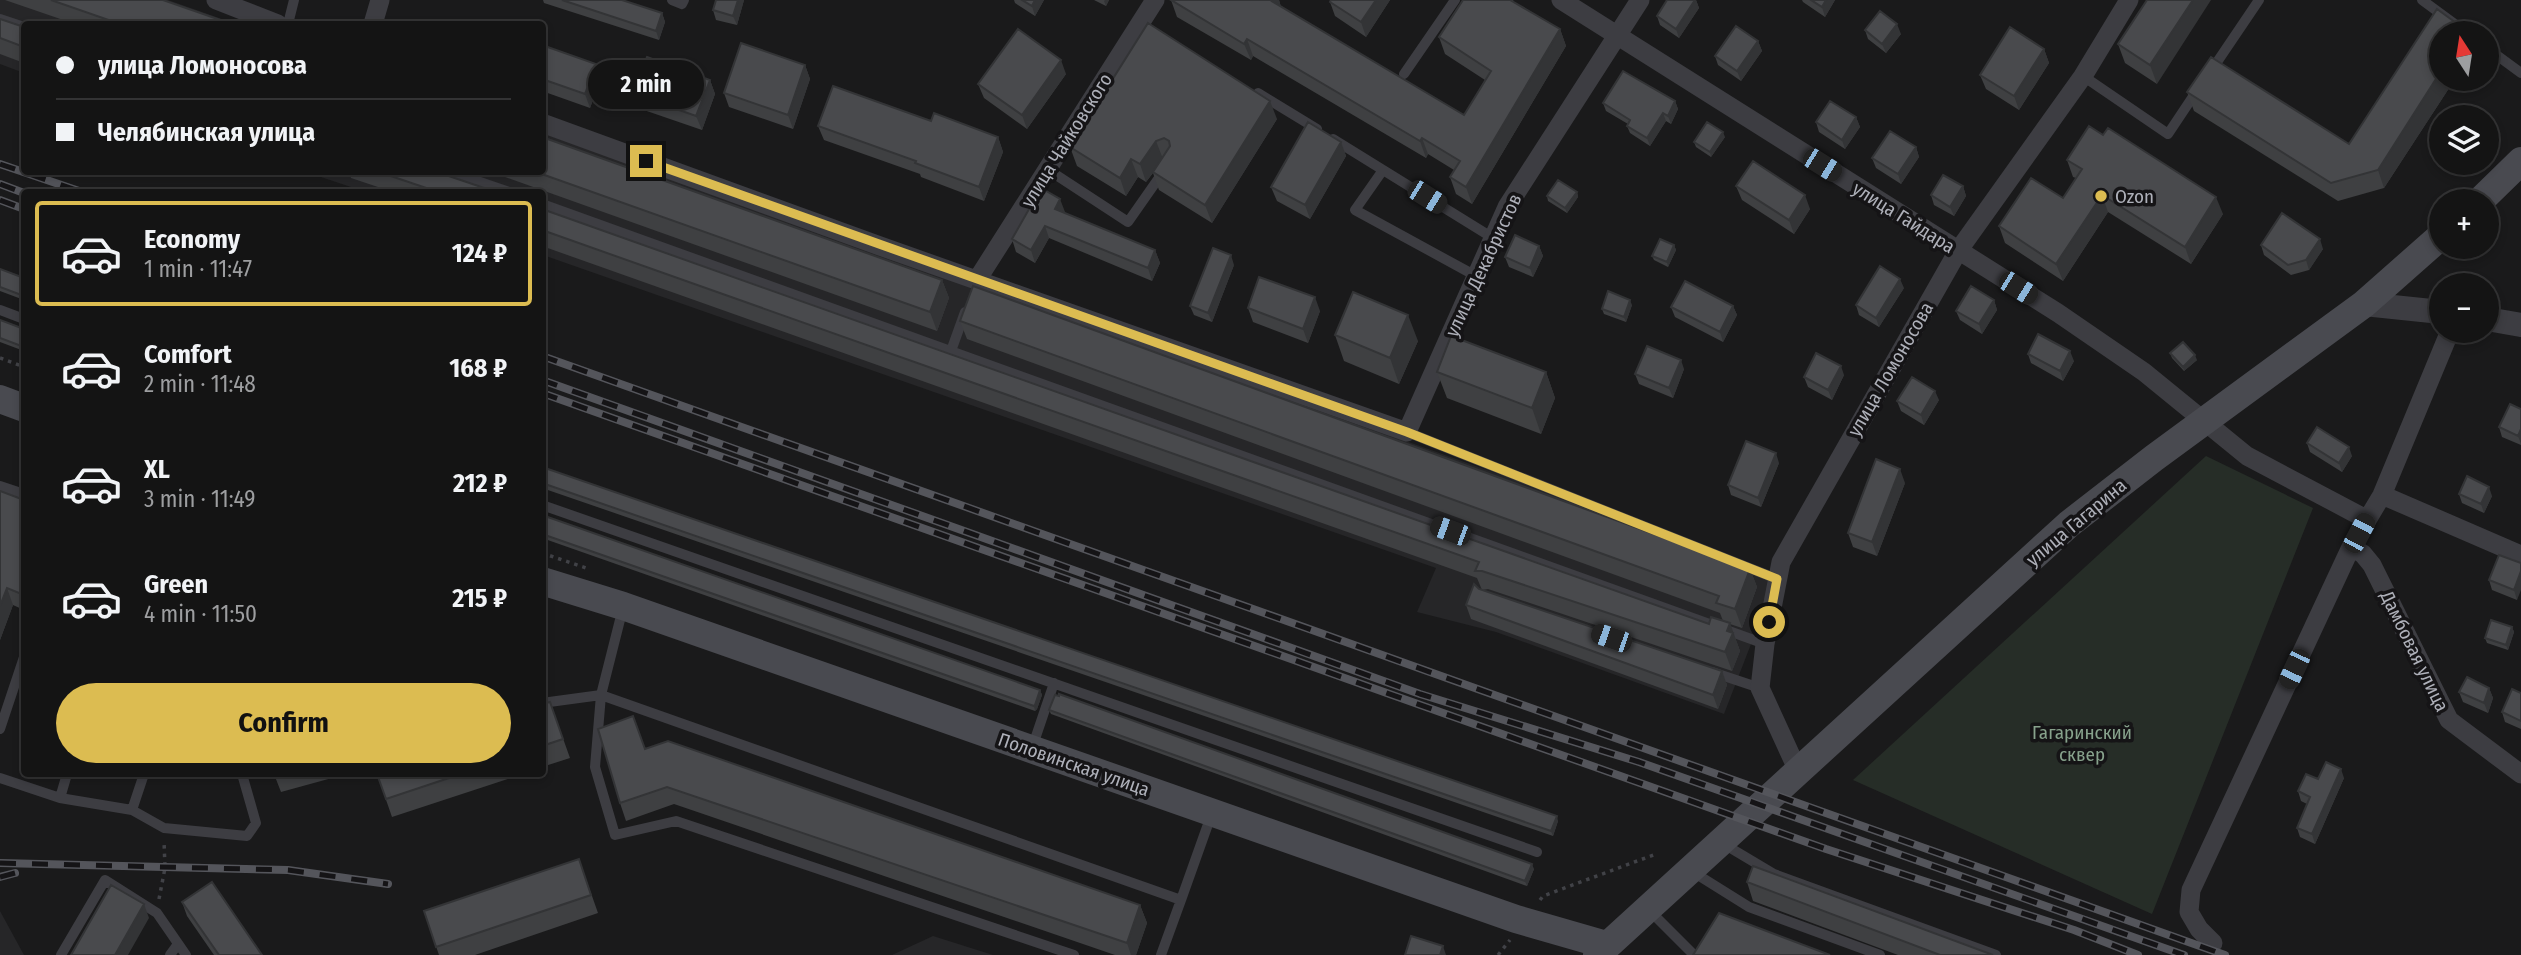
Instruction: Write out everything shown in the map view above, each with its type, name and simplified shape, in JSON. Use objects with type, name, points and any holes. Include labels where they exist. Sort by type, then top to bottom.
[{"type":"main road","points":[[2492,189],[2521,161]]},
{"type":"main road","name":"улица Гагарина","points":[[1601,950],[2069,524],[2364,304],[2429,247]]},
{"type":"main road","points":[[0,399],[21,407]]},
{"type":"main road","name":"Половинская улица","points":[[546,582],[624,606],[1601,950]]},
{"type":"street","points":[[216,0],[270,21]]},
{"type":"street","points":[[374,21],[380,0]]},
{"type":"street","name":"улица Чайковского","points":[[975,286],[1155,0]]},
{"type":"street","name":"улица Гайдара","points":[[1560,0],[2058,313],[2144,372],[2247,456],[2366,519]]},
{"type":"street","name":"улица Декабристов","points":[[1407,432],[1507,207],[1640,0]]},
{"type":"street","name":"улица Ломоносова","points":[[1760,688],[1765,644],[1781,562],[1958,251],[2083,76],[2129,0]]},
{"type":"street","points":[[546,125],[975,286],[1407,432]]},
{"type":"street","points":[[2364,304],[2429,311]]},
{"type":"street","points":[[2499,321],[2521,326]]},
{"type":"street","points":[[2213,943],[2199,929],[2189,912],[2192,890],[2351,547],[2382,495],[2445,343]]},
{"type":"street","points":[[2382,495],[2521,555]]},
{"type":"street","name":"Дамбовая улица","points":[[2351,547],[2372,565],[2449,720],[2521,774]]},
{"type":"street","points":[[1760,688],[1798,771]]},
{"type":"lane","points":[[289,21],[294,0]]},
{"type":"lane","points":[[672,0],[682,4],[684,0]]},
{"type":"lane","points":[[1404,74],[1455,0]]},
{"type":"lane","points":[[2083,76],[2168,134],[2259,0]]},
{"type":"lane","points":[[2422,0],[2451,21]]},
{"type":"lane","points":[[0,19],[21,26]]},
{"type":"lane","points":[[2499,57],[2521,73]]},
{"type":"lane","points":[[1245,85],[1493,238]]},
{"type":"lane","points":[[1047,169],[1128,222],[1170,163]]},
{"type":"lane","points":[[1383,170],[1355,210],[1476,276]]},
{"type":"lane","points":[[460,175],[500,189]]},
{"type":"lane","points":[[546,205],[1765,644]]},
{"type":"lane","points":[[951,351],[968,304]]},
{"type":"lane","points":[[0,310],[21,318]]},
{"type":"lane","points":[[1407,432],[1777,579]]},
{"type":"lane","points":[[0,485],[21,493]]},
{"type":"lane","points":[[546,506],[1537,852]]},
{"type":"lane","points":[[624,606],[601,695],[595,767],[615,835],[676,821],[1074,955]]},
{"type":"lane","points":[[0,729],[21,666]]},
{"type":"lane","points":[[1695,666],[1760,688]]},
{"type":"lane","points":[[1031,750],[1054,683]]},
{"type":"lane","points":[[546,702],[601,695],[1181,900]]},
{"type":"lane","points":[[60,798],[66,777]]},
{"type":"lane","points":[[132,810],[143,777]]},
{"type":"lane","points":[[0,778],[60,798],[132,810],[164,828],[247,836],[256,823],[243,777]]},
{"type":"lane","points":[[1161,955],[1213,813]]},
{"type":"lane","points":[[1725,837],[1774,874],[1996,955]]},
{"type":"lane","points":[[1690,870],[1749,907],[1880,955]]},
{"type":"lane","points":[[61,955],[105,880],[157,913],[186,955]]},
{"type":"lane","points":[[1648,910],[1694,955]]},
{"type":"lane","points":[[170,955],[178,944]]},
{"type":"path","points":[[0,358],[21,367]]},
{"type":"path","points":[[157,913],[165,868],[164,828]]},
{"type":"path","points":[[1498,955],[1543,896],[1656,854]]},
{"type":"shaded area","points":[[0,0],[168,0],[228,21],[21,21],[21,72],[0,64]]},
{"type":"shaded area","points":[[546,134],[1778,574],[1724,714],[1496,632],[1417,612],[1436,568],[546,256],[546,189],[357,189],[315,175],[546,175]]},
{"type":"shaded area","points":[[0,911],[24,955],[0,955]]},
{"type":"shaded area","points":[[933,936],[993,955],[892,955]]},
{"type":"green space","name":"Гагаринский сквер","points":[[2206,456],[2313,508],[2152,914],[1853,780]]},
{"type":"building","points":[[51,0],[163,0],[223,21],[111,21]]},
{"type":"building","points":[[562,0],[622,0],[662,13],[656,31]]},
{"type":"building","points":[[716,0],[738,0],[733,16],[713,10]]},
{"type":"building","points":[[1022,0],[1035,0],[1032,6]]},
{"type":"building","points":[[1171,0],[1270,0],[1464,115],[1491,71],[1439,37],[1463,0],[1510,0],[1560,29],[1466,187],[1450,177],[1460,161],[1422,138],[1420,141],[1247,39],[1244,44]]},
{"type":"building","points":[[1376,0],[1361,22],[1330,2]]},
{"type":"building","points":[[1667,0],[1695,0],[1676,29],[1657,16]]},
{"type":"building","points":[[1811,0],[1826,0],[1822,7]]},
{"type":"building","points":[[2147,0],[2193,0],[2150,65],[2118,44]]},
{"type":"building","points":[[2437,9],[2453,21],[2429,21]]},
{"type":"building","points":[[1880,11],[1897,24],[1882,44],[1865,30]]},
{"type":"building","points":[[0,19],[21,26],[21,46],[0,38]]},
{"type":"building","points":[[2429,21],[2429,90],[2378,170],[2331,183],[2187,92],[2211,57],[2349,144]]},
{"type":"building","points":[[1148,23],[1270,101],[1205,205],[1153,172],[1170,146],[1169,141],[1164,138],[1156,141],[1140,164],[1131,159],[1120,178],[1070,147]]},
{"type":"building","points":[[1736,26],[1758,41],[1737,71],[1715,56]]},
{"type":"building","points":[[2010,27],[2044,49],[2014,96],[1980,75]]},
{"type":"building","points":[[1018,29],[1061,60],[1022,115],[978,84]]},
{"type":"building","points":[[741,43],[805,65],[788,115],[724,93]]},
{"type":"building","points":[[546,46],[596,64],[585,94],[546,80]]},
{"type":"building","points":[[647,57],[710,80],[696,116],[633,94]]},
{"type":"building","points":[[1623,71],[1675,101],[1668,116],[1663,113],[1647,138],[1627,126],[1630,120],[1603,103]]},
{"type":"building","points":[[833,86],[931,121],[934,113],[998,137],[979,187],[818,126]]},
{"type":"building","points":[[1830,101],[1856,117],[1842,140],[1816,122]]},
{"type":"building","points":[[1308,122],[1341,142],[1305,205],[1271,187]]},
{"type":"building","points":[[1707,122],[1723,132],[1710,152],[1694,142]]},
{"type":"building","points":[[2089,126],[2103,135],[2108,128],[2216,197],[2185,247],[2102,195],[2056,264],[1999,226],[2031,178],[2063,198],[2082,169],[2067,160]]},
{"type":"building","points":[[1890,131],[1916,147],[1898,174],[1872,158]]},
{"type":"building","points":[[546,138],[942,280],[930,312],[544,175]]},
{"type":"building","points":[[1753,161],[1805,195],[1789,220],[1736,186]]},
{"type":"building","points":[[388,175],[446,175],[487,189],[429,189]]},
{"type":"building","points":[[1943,175],[1963,186],[1950,207],[1931,195]]},
{"type":"building","points":[[1558,180],[1577,192],[1565,208],[1547,196]]},
{"type":"building","points":[[1041,188],[1060,199],[1055,209],[1155,250],[1148,268],[1045,226],[1031,250],[1012,239]]},
{"type":"building","points":[[546,210],[1709,624],[1711,617],[1730,623],[1727,631],[1733,633],[1725,652],[1482,571],[1475,571],[1479,562],[546,231]]},
{"type":"building","points":[[2282,213],[2320,239],[2306,260],[2288,265],[2261,245]]},
{"type":"building","points":[[1515,235],[1539,246],[1530,268],[1505,257]]},
{"type":"building","points":[[1660,239],[1674,245],[1667,262],[1652,256]]},
{"type":"building","points":[[1213,248],[1231,255],[1208,313],[1190,306]]},
{"type":"building","points":[[1880,266],[1900,279],[1876,318],[1856,305]]},
{"type":"building","points":[[0,269],[21,277],[21,295],[0,287]]},
{"type":"building","points":[[1259,277],[1315,297],[1303,329],[1248,308]]},
{"type":"building","points":[[1685,281],[1733,306],[1720,332],[1671,307]]},
{"type":"building","points":[[973,286],[1750,569],[1735,609],[1716,603],[1719,596],[960,321]]},
{"type":"building","points":[[1971,286],[1994,300],[1979,324],[1956,311]]},
{"type":"building","points":[[1608,291],[1630,300],[1624,317],[1602,309]]},
{"type":"building","points":[[1353,292],[1408,315],[1390,358],[1335,335]]},
{"type":"building","points":[[0,320],[21,328],[21,346],[0,338]]},
{"type":"building","points":[[2038,334],[2070,351],[2060,371],[2028,354]]},
{"type":"building","points":[[1451,336],[1546,372],[1532,408],[1437,372]]},
{"type":"building","points":[[2183,342],[2195,355],[2183,367],[2170,353]]},
{"type":"building","points":[[1647,346],[1681,360],[1669,388],[1635,374]]},
{"type":"building","points":[[1816,353],[1841,366],[1828,390],[1804,377]]},
{"type":"building","points":[[1912,377],[1935,391],[1921,415],[1897,401]]},
{"type":"building","points":[[2510,404],[2521,409],[2521,429],[2518,436],[2499,427]]},
{"type":"building","points":[[2317,427],[2349,447],[2339,463],[2307,443]]},
{"type":"building","points":[[1746,441],[1776,453],[1758,498],[1728,485]]},
{"type":"building","points":[[1876,459],[1900,469],[1872,542],[1848,533]]},
{"type":"building","points":[[546,468],[1557,816],[1551,831],[546,484]]},
{"type":"building","points":[[2467,476],[2489,487],[2481,504],[2459,494]]},
{"type":"building","points":[[0,491],[21,499],[21,594],[7,588],[0,606]]},
{"type":"building","points":[[546,516],[1040,690],[1034,706],[546,535]]},
{"type":"building","points":[[2499,555],[2521,563],[2514,590],[2489,580]]},
{"type":"building","points":[[1474,584],[1479,589],[1722,671],[1713,695],[1466,605]]},
{"type":"building","points":[[2491,620],[2512,627],[2506,645],[2485,638]]},
{"type":"building","points":[[2467,677],[2489,688],[2484,703],[2459,692]]},
{"type":"building","points":[[2512,689],[2521,693],[2521,721],[2502,712]]},
{"type":"building","points":[[1059,694],[1532,864],[1525,881],[1049,710],[1055,695]]},
{"type":"building","points":[[550,702],[563,739],[546,745],[546,703]]},
{"type":"building","points":[[633,716],[645,749],[668,741],[1140,905],[1127,943],[667,787],[620,803],[598,729]]},
{"type":"building","points":[[2326,762],[2341,769],[2312,834],[2297,828],[2310,797],[2298,791],[2306,774],[2318,779]]},
{"type":"building","points":[[378,777],[452,777],[386,799]]},
{"type":"building","points":[[579,859],[591,895],[436,947],[424,911]]},
{"type":"building","points":[[1753,866],[1993,955],[1940,955],[1747,882]]},
{"type":"building","points":[[212,882],[262,955],[219,955],[182,902]]},
{"type":"building","points":[[111,885],[144,904],[115,955],[71,955]]},
{"type":"building","points":[[1719,913],[1830,955],[1693,955]]},
{"type":"building","points":[[1411,936],[1443,946],[1440,955],[1405,955]]},
{"type":"railway","points":[[0,164],[21,171]]},
{"type":"railway","points":[[32,175],[73,189]]},
{"type":"railway","points":[[0,184],[21,192]]},
{"type":"railway","points":[[0,200],[21,208]]},
{"type":"railway","points":[[546,357],[2225,955]]},
{"type":"railway","points":[[546,381],[1420,694],[1639,762],[2184,955]]},
{"type":"railway","points":[[546,394],[1826,849],[2074,930],[2138,955]]},
{"type":"railway","points":[[0,863],[288,870],[388,884]]},
{"type":"railway","points":[[0,877],[15,873]]},
{"type":"place","name":"Ozon","points":[[2101,196]]},
{"type":"route","points":[[646,161],[1407,432],[1777,579],[1769,622]]}]
